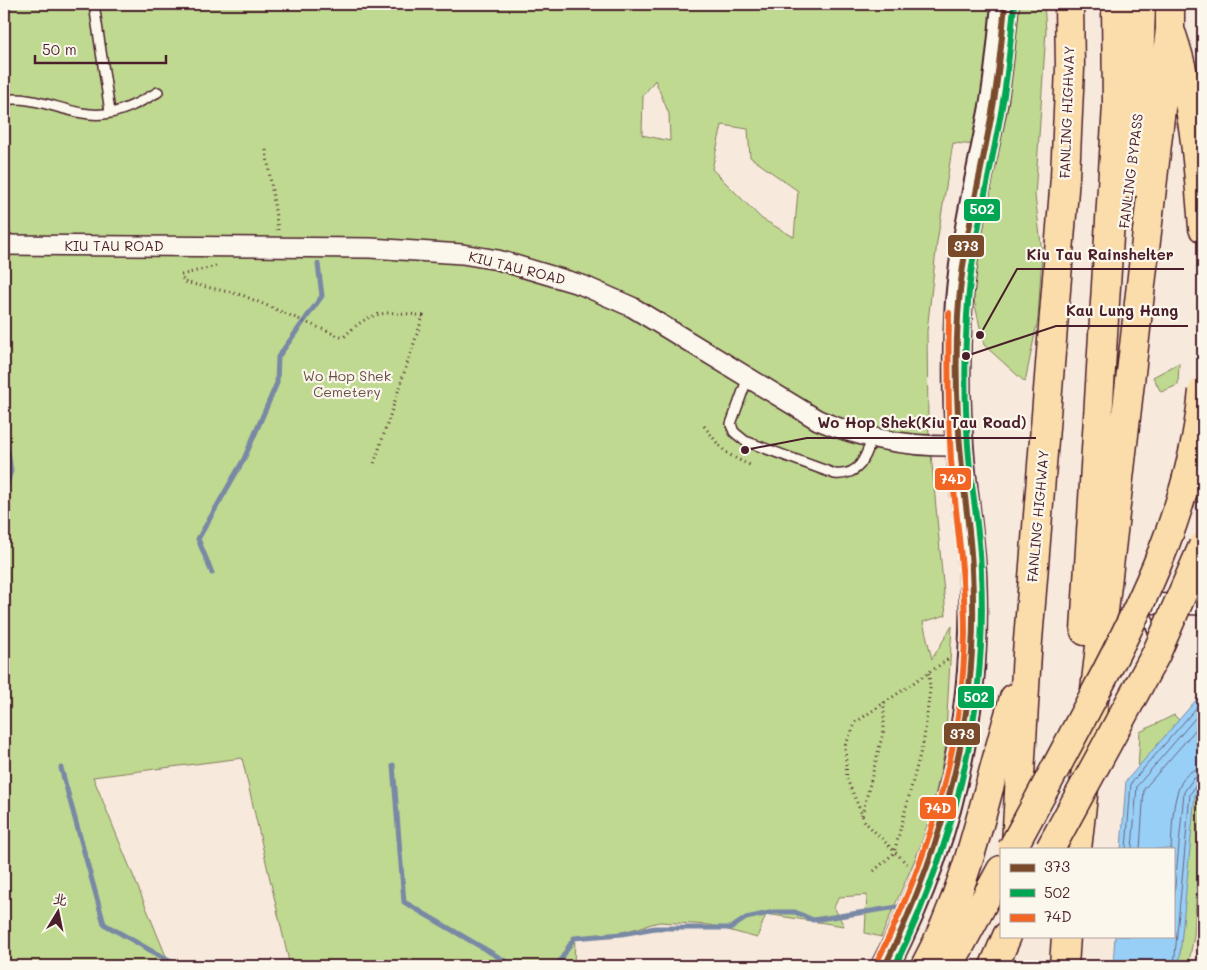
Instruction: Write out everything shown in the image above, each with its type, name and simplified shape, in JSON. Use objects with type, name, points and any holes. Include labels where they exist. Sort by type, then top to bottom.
[{"type":"highway","name":"FANLING HIGHWAY","points":[[1016,848],[1027,653],[1065,176],[1070,68],[1069,4]]},
{"type":"highway","points":[[1072,848],[1117,105],[1116,4]]},
{"type":"highway","name":"FANLING BYPASS","points":[[1095,456],[1138,108],[1141,4]]},
{"type":"highway","points":[[1170,16],[1190,96],[1203,228]]},
{"type":"highway","points":[[1077,848],[1170,16]]},
{"type":"highway","points":[[1013,848],[1121,644],[1159,565],[1189,474],[1203,391]]},
{"type":"highway","points":[[1051,848],[1156,654],[1203,546]]},
{"type":"highway","points":[[925,966],[950,914],[968,866],[1027,653]]},
{"type":"highway","points":[[949,966],[1000,872]]},
{"type":"highway","points":[[994,966],[1008,938]]},
{"type":"highway","points":[[1008,966],[1009,938]]},
{"type":"main road","points":[[885,966],[920,890],[938,841],[949,806],[964,735],[972,662],[973,586],[959,446],[957,355],[962,275],[973,198],[996,87],[1005,4]]},
{"type":"street","name":"KIU TAU ROAD","points":[[4,246],[370,248],[471,255],[539,271],[582,285],[632,307],[818,420],[844,431],[872,439],[935,447],[959,446]]},
{"type":"street","points":[[1142,603],[1203,605]]},
{"type":"lane","points":[[94,4],[110,112]]},
{"type":"lane","points":[[4,100],[38,101],[70,110],[103,114],[135,105],[158,92]]},
{"type":"lane","points":[[748,377],[731,424],[734,432],[745,441],[835,474],[845,475],[857,470],[865,460],[872,439]]},
{"type":"lane","points":[[1142,603],[1163,658]]},
{"type":"path","points":[[266,150],[279,236]]},
{"type":"path","points":[[223,264],[181,275],[184,282],[242,295],[343,338],[356,323],[378,313],[423,316],[374,464]]},
{"type":"path","points":[[704,426],[718,446],[728,456],[750,465]]},
{"type":"path","points":[[909,866],[865,822],[847,779],[845,746],[856,722],[952,658]]},
{"type":"path","points":[[874,871],[894,853],[924,739],[930,689],[929,672]]},
{"type":"path","points":[[862,815],[884,729],[884,702]]},
{"type":"green space","name":"Wo Hop Shek Cemetery","points":[[4,4],[1044,4],[1046,31],[1035,196],[1042,252],[1038,319],[1025,382],[984,345],[969,278],[990,146],[953,143],[937,242],[927,331],[928,422],[946,615],[923,622],[932,659],[952,626],[945,750],[928,829],[881,937],[865,933],[867,895],[839,897],[834,907],[844,926],[766,914],[757,938],[710,925],[659,922],[623,932],[575,938],[574,966],[290,966],[242,758],[93,777],[170,966],[4,966]],"holes":[[[655,80],[669,114],[670,141],[642,135],[643,96]],[[722,125],[748,129],[750,157],[798,191],[794,237],[762,219],[712,169]]]},
{"type":"green space","points":[[1179,363],[1178,385],[1161,392],[1153,377]]},
{"type":"green space","points":[[1174,715],[1189,730],[1136,813],[1140,732]]},
{"type":"green space","points":[[1203,779],[1194,936],[1188,966],[1157,966],[1172,938],[1174,938],[1185,792]]},
{"type":"water","points":[[1203,692],[1203,784],[1195,795],[1179,966],[1113,966],[1115,938],[1174,938],[1174,848],[1121,848],[1126,781]]},
{"type":"waterway","points":[[212,573],[198,539],[244,459],[277,383],[278,357],[322,296],[318,264]]},
{"type":"waterway","points":[[4,492],[11,471],[8,451]]},
{"type":"waterway","points":[[393,765],[404,902],[514,966]]},
{"type":"waterway","points":[[61,768],[104,924],[178,966]]},
{"type":"waterway","points":[[557,966],[574,938],[622,934],[655,928],[731,928],[746,918],[774,912],[795,912],[813,920],[904,906]]},
{"type":"transit line","name":"373","points":[[885,966],[907,919],[941,823],[964,725],[973,623],[972,571],[958,411],[958,316],[963,263],[995,94],[1005,4]]},
{"type":"transit line","name":"502","points":[[895,966],[935,872],[963,774],[973,725],[982,623],[979,546],[967,431],[965,373],[967,316],[972,263],[1004,95],[1014,5]]},
{"type":"transit line","name":"74D","points":[[877,962],[912,883],[927,843],[950,761],[958,719],[963,676],[965,611],[950,442],[948,387],[949,313]]},
{"type":"place","name":"Kiu Tau Rainshelter","points":[[980,335]]},
{"type":"place","name":"Kau Lung Hang","points":[[966,356]]},
{"type":"place","name":"Wo Hop Shek(Kiu Tau Road)","points":[[745,450]]}]
